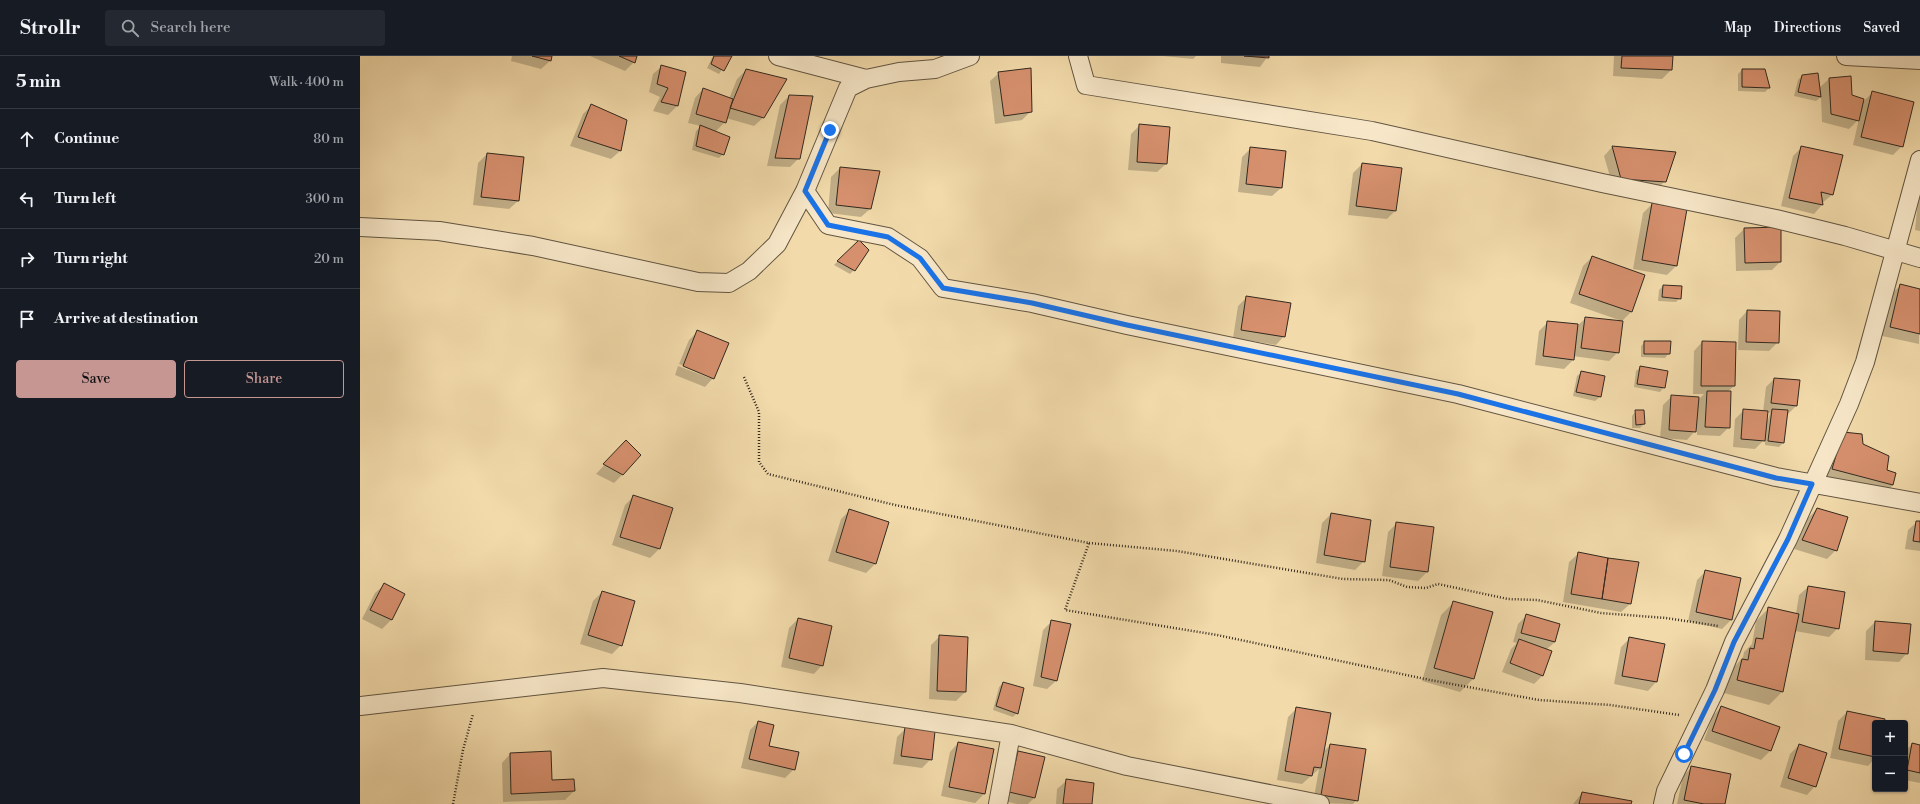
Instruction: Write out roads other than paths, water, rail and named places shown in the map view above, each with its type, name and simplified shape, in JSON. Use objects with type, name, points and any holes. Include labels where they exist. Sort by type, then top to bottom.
[{"type":"street","points":[[778,56],[866,79]]},
{"type":"street","points":[[360,227],[439,231],[532,246],[698,282],[729,283],[748,271],[777,244],[805,191],[848,88],[866,79],[899,72],[935,69],[970,56]]},
{"type":"street","points":[[1078,56],[1086,85],[1372,131],[1602,183],[1776,219],[1844,236],[1920,258]]},
{"type":"street","points":[[1846,56],[1900,57],[1920,60]]},
{"type":"street","points":[[1663,804],[1666,791],[1702,718],[1740,629],[1788,539],[1849,404],[1865,362],[1894,250],[1920,160]]},
{"type":"street","points":[[805,191],[828,225],[888,237],[920,258],[943,288],[1032,303],[1127,325],[1458,394],[1776,478],[1920,503]]},
{"type":"street","points":[[360,706],[478,694],[603,678],[740,693],[1011,734],[1127,766],[1320,804]]},
{"type":"street","points":[[998,804],[1011,734]]}]
